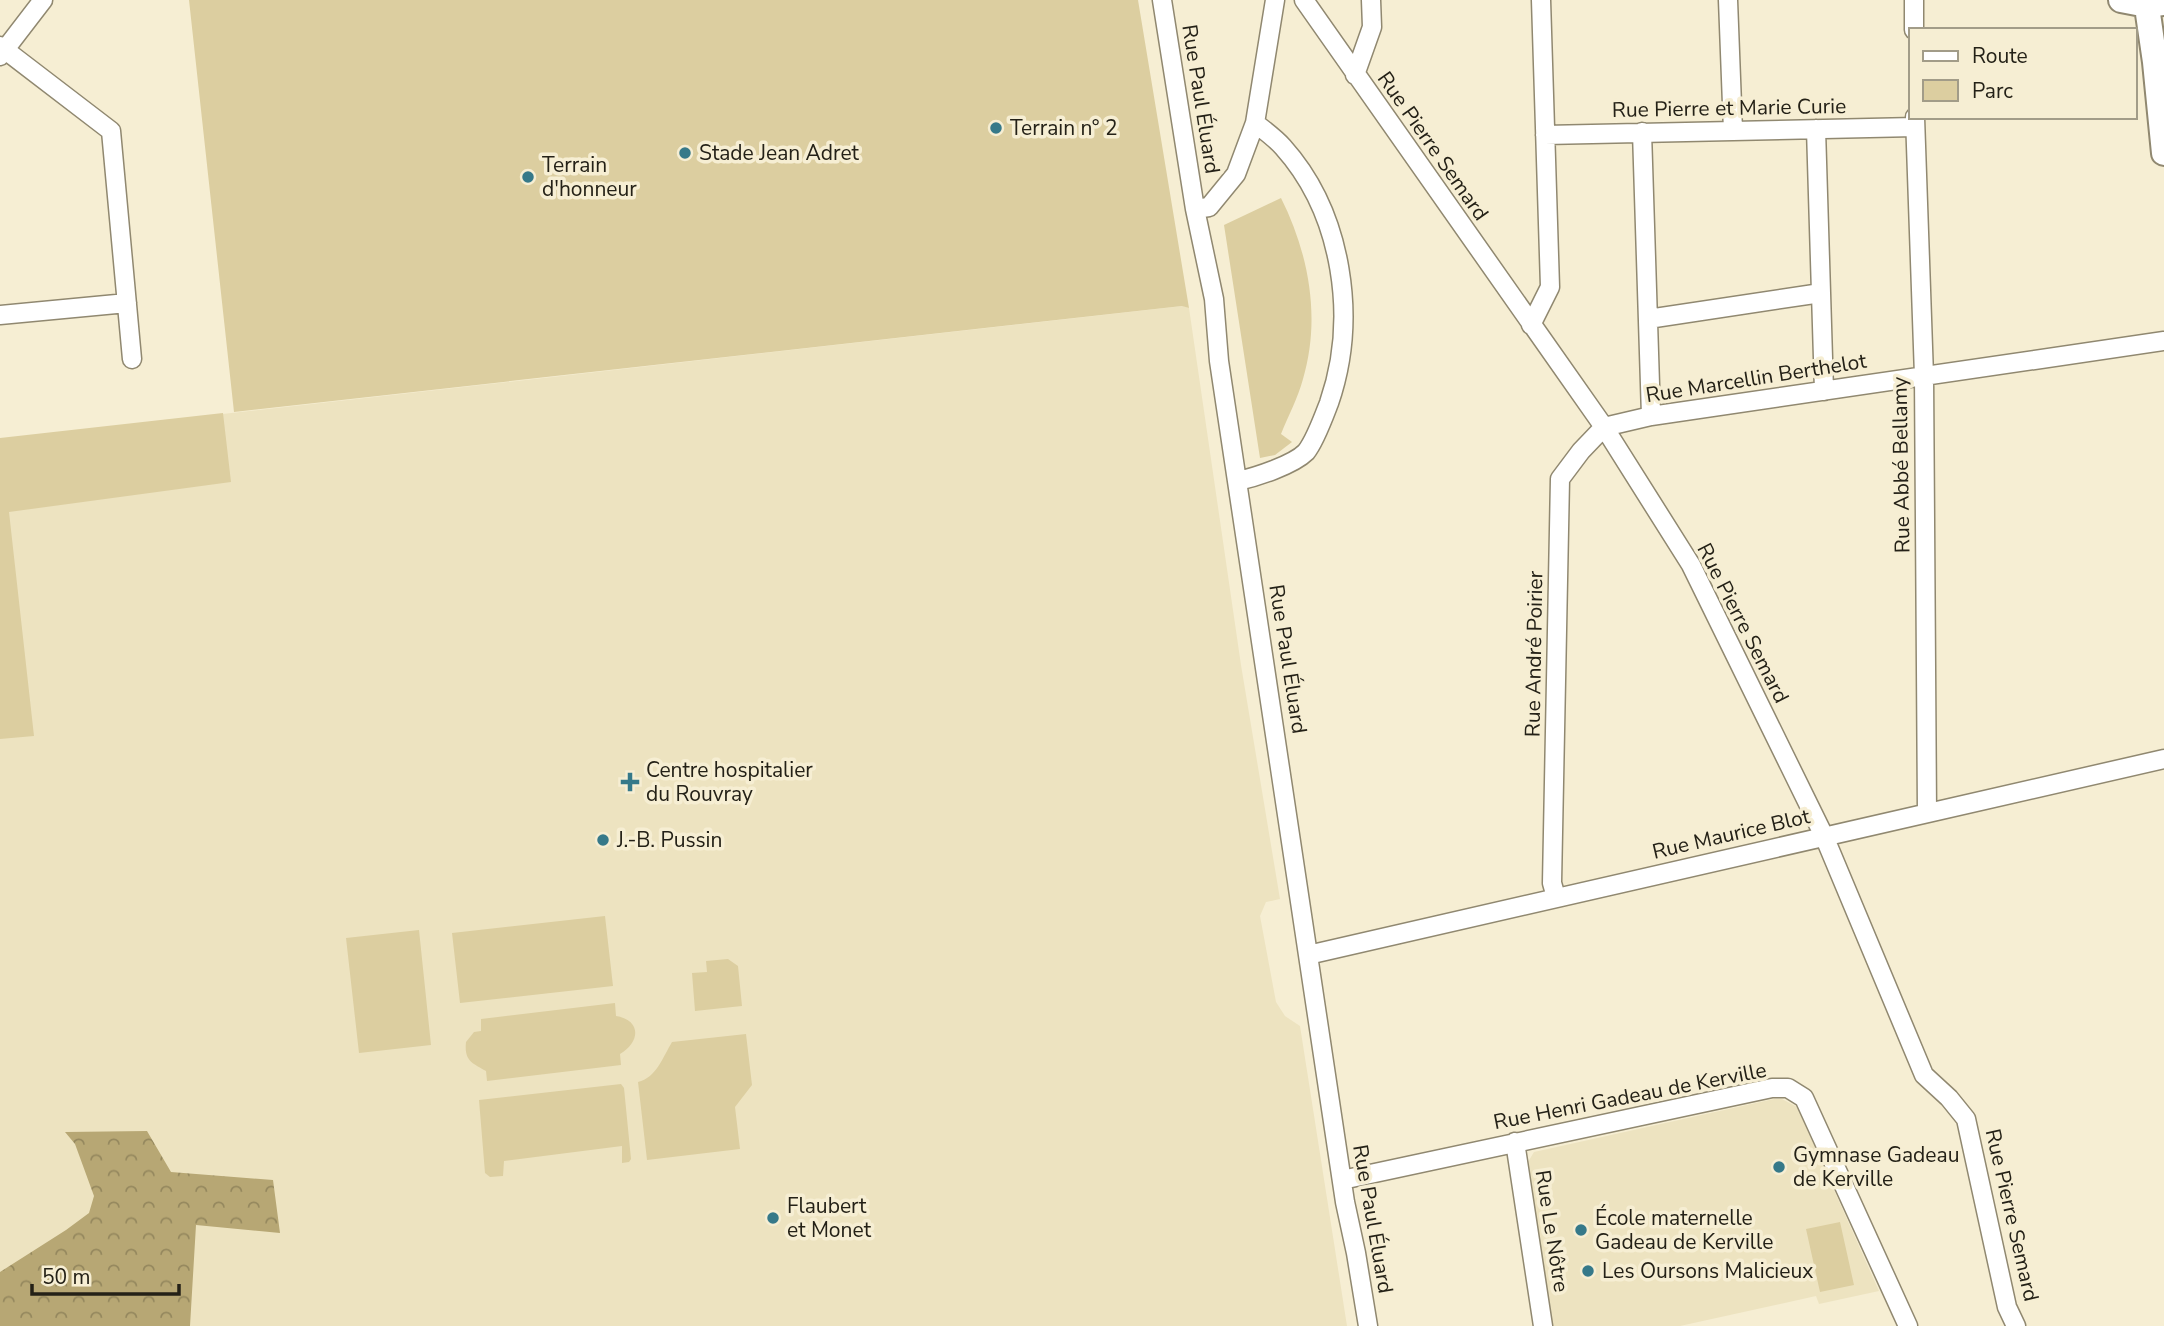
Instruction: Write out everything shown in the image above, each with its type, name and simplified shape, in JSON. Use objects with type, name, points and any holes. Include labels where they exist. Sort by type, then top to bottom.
[{"type":"main road","points":[[2121,0],[2152,3],[2164,153]]},
{"type":"street","points":[[43,0],[2,51],[111,131],[132,359]]},
{"type":"street","name":"Rue Paul Éluard","points":[[1162,0],[1195,209],[1214,299],[1219,361],[1308,955],[1342,1180],[1368,1326]]},
{"type":"street","points":[[1195,209],[1209,207],[1236,174],[1255,123],[1275,0]]},
{"type":"street","name":"Rue Pierre Semard","points":[[1304,0],[1604,427],[1691,565],[1824,836],[1924,1075],[1949,1098],[1966,1119],[2007,1307],[2016,1326]]},
{"type":"street","points":[[1355,75],[1372,27],[1371,0]]},
{"type":"street","points":[[1531,325],[1550,288],[1541,0]]},
{"type":"street","points":[[1728,0],[1733,131]]},
{"type":"street","points":[[1914,0],[1914,28]]},
{"type":"street","name":"Rue Pierre et Marie Curie","points":[[1545,135],[1816,129],[1915,122]]},
{"type":"street","name":"Rue Abbé Bellamy","points":[[1915,122],[1924,376],[1927,813]]},
{"type":"street","points":[[1238,481],[1258,477],[1306,452],[1322,420],[1337,378],[1344,319],[1343,282],[1331,236],[1308,179],[1282,145],[1255,123]]},
{"type":"street","points":[[1816,129],[1824,391]]},
{"type":"street","points":[[1642,132],[1651,416]]},
{"type":"street","points":[[1648,319],[1821,293]]},
{"type":"street","points":[[0,315],[127,303]]},
{"type":"street","name":"Rue Marcellin Berthelot","points":[[1604,427],[1651,416],[2164,341]]},
{"type":"street","name":"Rue André Poirier","points":[[1556,897],[1552,883],[1560,479],[1604,427]]},
{"type":"street","name":"Rue Maurice Blot","points":[[1308,955],[2164,759]]},
{"type":"street","name":"Rue Henri Gadeau de Kerville","points":[[1342,1180],[1772,1088],[1788,1088],[1804,1098],[1908,1326]]},
{"type":"street","name":"Rue Le Nôtre","points":[[1515,1142],[1543,1326]]},
{"type":"shaded area","name":"Centre hospitalier du Rouvray","points":[[1183,306],[1189,308],[1241,665],[1280,899],[1266,902],[1260,916],[1276,1002],[1285,1016],[1300,1026],[1347,1326],[0,1326],[0,439]]},
{"type":"shaded area","points":[[1782,1099],[1797,1107],[1879,1291],[1819,1304],[1816,1296],[1680,1326],[1553,1326],[1528,1162],[1534,1152]]},
{"type":"green space","name":"Stade Jean Adret","points":[[189,0],[1138,0],[1189,308],[1182,306],[234,412]]},
{"type":"green space","points":[[1281,198],[1299,241],[1305,264],[1311,333],[1301,386],[1281,434],[1292,442],[1275,455],[1260,458],[1224,225]]},
{"type":"green space","points":[[223,413],[231,482],[9,512],[34,736],[0,739],[0,438]]},
{"type":"green space","points":[[605,916],[613,986],[460,1003],[452,933]]},
{"type":"green space","points":[[419,930],[431,1045],[359,1053],[346,938]]},
{"type":"green space","points":[[728,959],[738,966],[742,1006],[695,1011],[692,973],[707,972],[706,961]]},
{"type":"green space","points":[[615,1003],[616,1016],[630,1022],[635,1032],[631,1044],[620,1054],[621,1065],[487,1081],[486,1071],[473,1063],[466,1053],[466,1042],[474,1032],[481,1031],[481,1019]]},
{"type":"green space","points":[[746,1034],[752,1085],[735,1107],[740,1149],[647,1160],[638,1082],[654,1072],[672,1042]]},
{"type":"green space","points":[[621,1084],[624,1088],[631,1159],[629,1162],[622,1163],[622,1146],[504,1161],[503,1176],[490,1177],[485,1173],[479,1100]]},
{"type":"green space","points":[[147,1131],[171,1172],[273,1180],[280,1233],[196,1225],[190,1326],[0,1326],[0,1272],[89,1213],[94,1196],[75,1144],[65,1132]]},
{"type":"green space","points":[[1840,1222],[1854,1285],[1820,1292],[1806,1229]]},
{"type":"place","name":"Terrain n° 2","points":[[996,128]]},
{"type":"place","name":"Stade Jean Adret","points":[[685,153]]},
{"type":"place","name":"Terrain d'honneur","points":[[528,177]]},
{"type":"place","name":"Centre hospitalier du Rouvray","points":[[630,782]]},
{"type":"place","name":"J.-B. Pussin","points":[[603,840]]},
{"type":"place","name":"Gymnase Gadeau de Kerville","points":[[1779,1167]]},
{"type":"place","name":"Flaubert et Monet","points":[[773,1218]]},
{"type":"place","name":"École maternelle Gadeau de Kerville","points":[[1581,1230]]},
{"type":"place","name":"Les Oursons Malicieux","points":[[1588,1271]]}]
